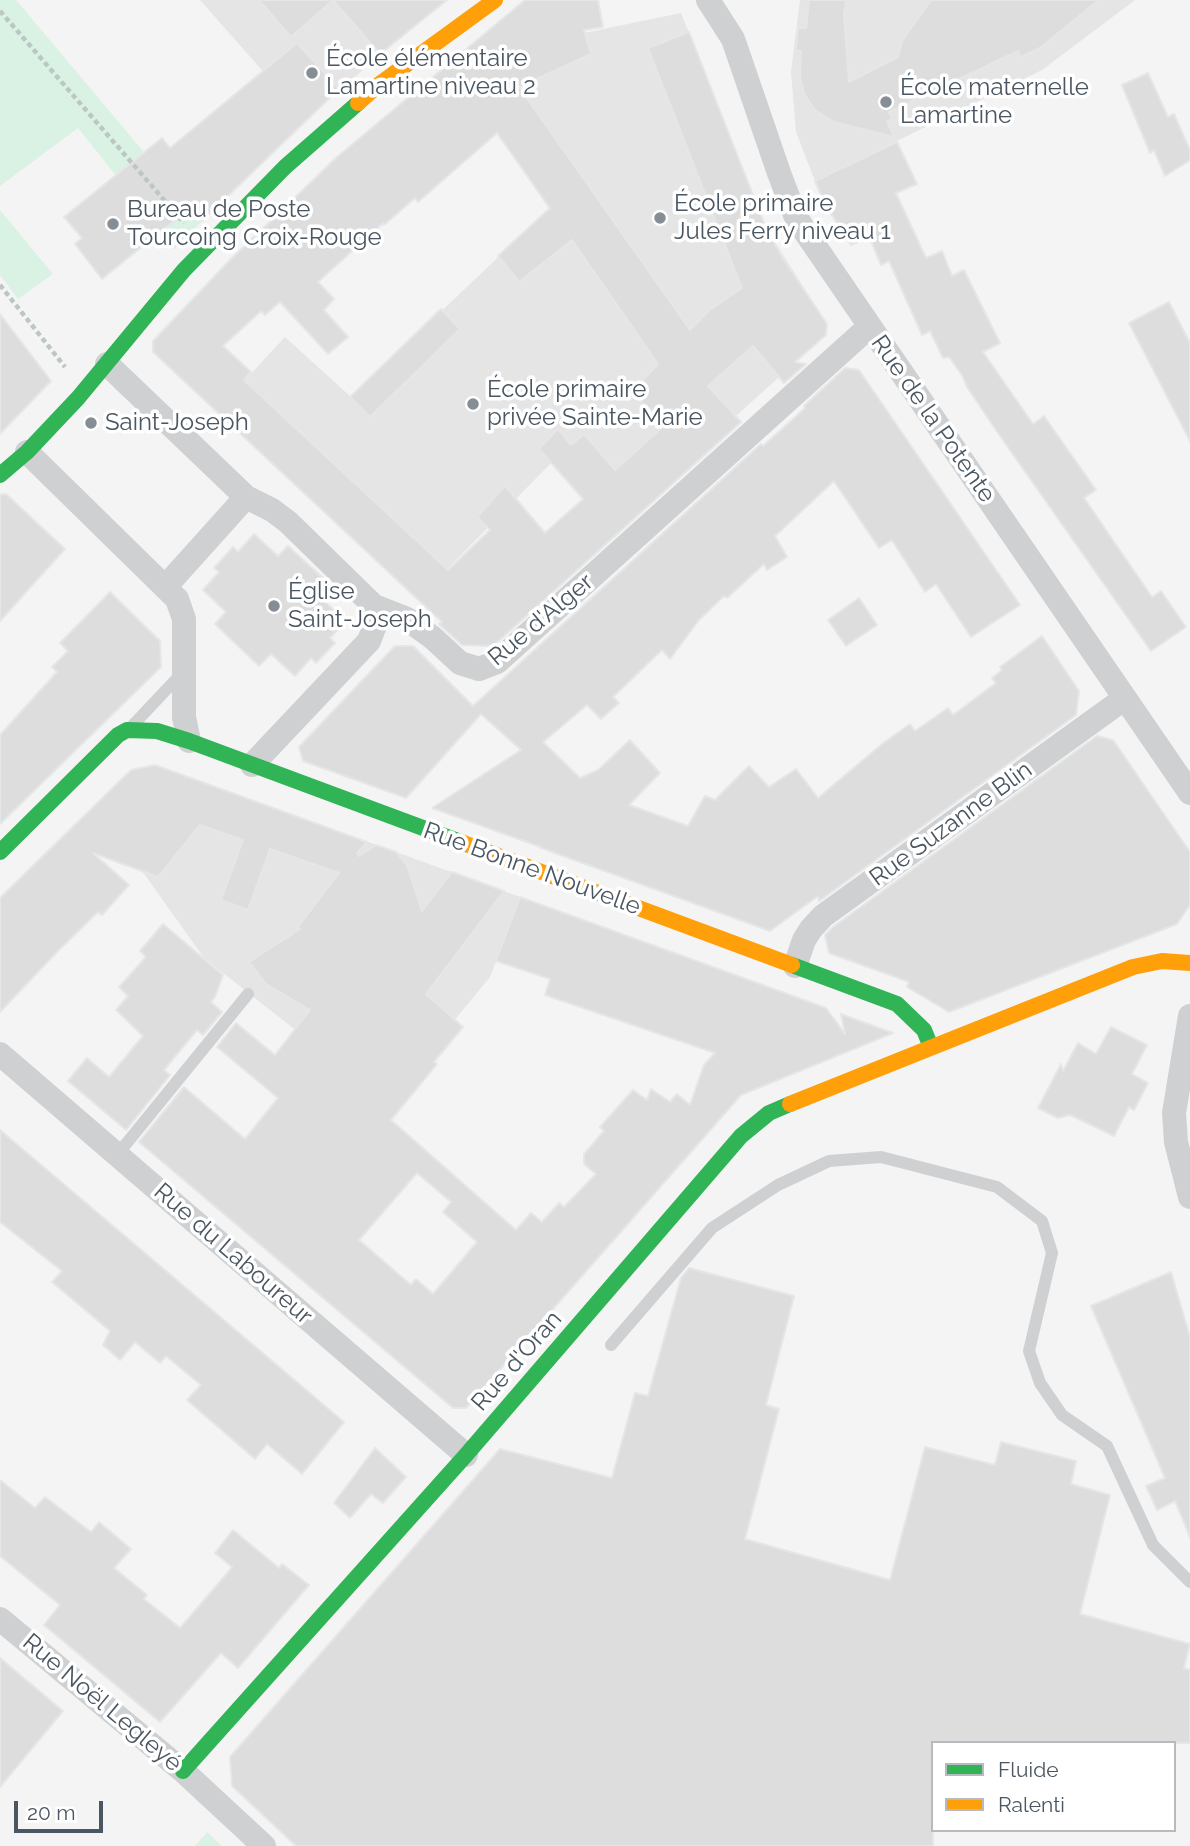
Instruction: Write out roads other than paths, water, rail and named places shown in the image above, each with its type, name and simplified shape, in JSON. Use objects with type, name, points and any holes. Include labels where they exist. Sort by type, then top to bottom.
[{"type":"street","points":[[0,475],[27,452],[107,365],[168,288],[285,167],[349,109],[495,0]]},
{"type":"street","name":"Rue de la Potente","points":[[708,0],[723,22],[741,60],[795,215],[1190,793]]},
{"type":"street","name":"Rue d'Alger","points":[[107,365],[246,497],[272,510],[288,522],[374,606],[407,619],[460,663],[479,669],[491,666],[869,327]]},
{"type":"street","points":[[27,452],[177,599],[183,611],[184,717],[189,741]]},
{"type":"street","points":[[166,586],[246,497]]},
{"type":"street","points":[[252,765],[369,641],[377,620],[374,606]]},
{"type":"street","name":"Rue Suzanne Blin","points":[[795,966],[804,940],[823,916],[1125,698]]},
{"type":"street","points":[[0,852],[107,743],[127,730]]},
{"type":"street","name":"Rue Bonne Nouvelle","points":[[127,730],[157,731],[189,741],[897,1004],[924,1030],[931,1047]]},
{"type":"street","points":[[931,1047],[1133,967],[1162,961],[1190,963]]},
{"type":"street","points":[[1190,1017],[1174,1113],[1176,1142],[1190,1197]]},
{"type":"street","name":"Rue d'Oran","points":[[183,1771],[466,1455],[741,1136],[769,1112],[931,1047]]},
{"type":"street","name":"Rue du Laboureur","points":[[0,1054],[466,1455]]},
{"type":"street","name":"Rue Noël Legleyé","points":[[0,1619],[183,1771],[264,1846]]},
{"type":"lane","points":[[127,730],[184,672]]},
{"type":"lane","points":[[117,1155],[248,994]]},
{"type":"lane","points":[[611,1345],[712,1228],[778,1185],[829,1161],[881,1157],[997,1187],[1042,1221],[1052,1253],[1029,1351],[1040,1383],[1062,1415],[1107,1446],[1153,1545],[1190,1582]]},
{"type":"place","name":"École élémentaire Lamartine niveau 2","points":[[312,73]]},
{"type":"place","name":"École maternelle Lamartine","points":[[886,102]]},
{"type":"place","name":"École primaire Jules Ferry niveau 1","points":[[660,218]]},
{"type":"place","name":"Bureau de Poste Tourcoing Croix-Rouge","points":[[113,224]]},
{"type":"place","name":"École primaire privée Sainte-Marie","points":[[473,404]]},
{"type":"place","name":"Saint-Joseph","points":[[91,423]]},
{"type":"place","name":"Église Saint-Joseph","points":[[274,606]]}]
